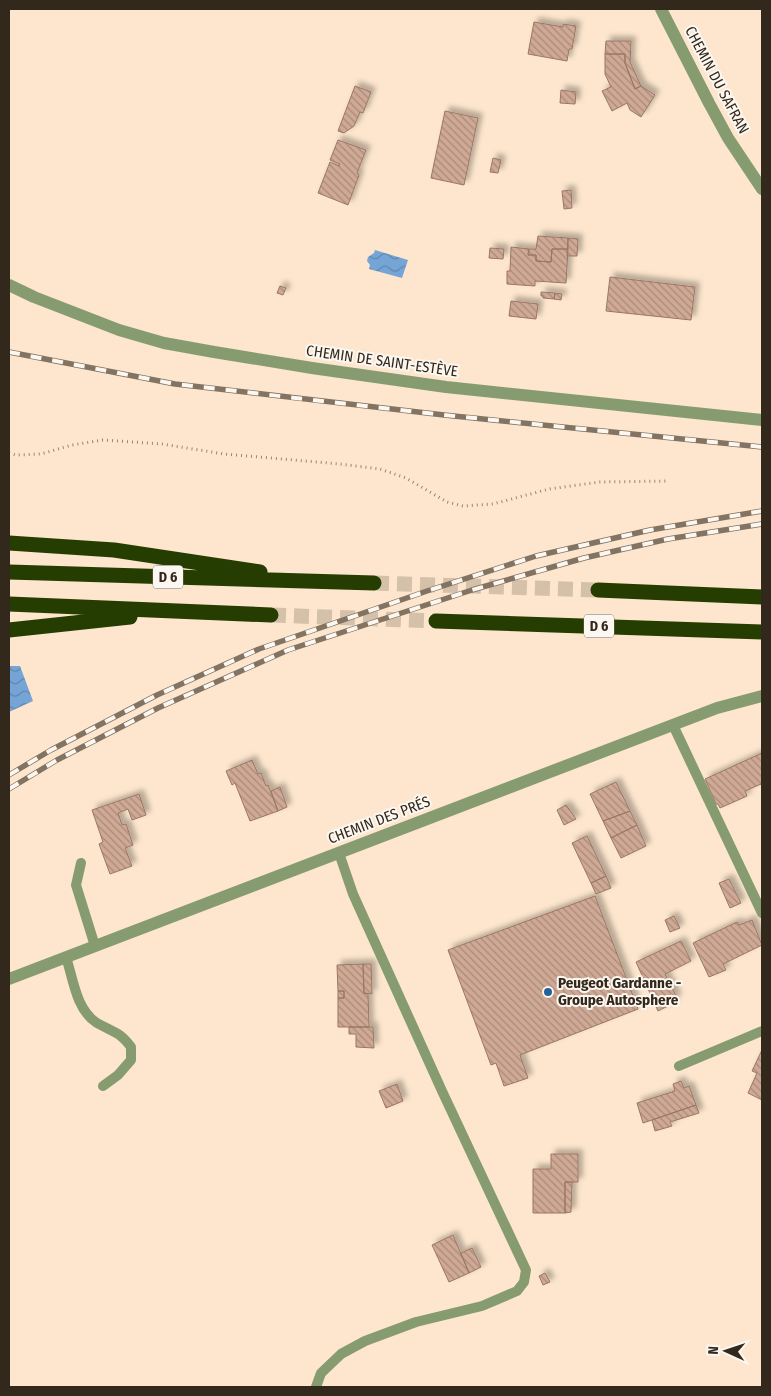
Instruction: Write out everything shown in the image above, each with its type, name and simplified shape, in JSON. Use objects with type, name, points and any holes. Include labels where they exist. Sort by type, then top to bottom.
[{"type":"highway","points":[[9,543],[114,550],[328,582]]},
{"type":"highway","name":"D 6","points":[[9,572],[374,583]]},
{"type":"highway","points":[[598,590],[762,597]]},
{"type":"highway","name":"D 6","points":[[9,604],[271,616]]},
{"type":"highway","points":[[9,630],[182,612]]},
{"type":"highway","name":"D 6","points":[[436,621],[762,632]]},
{"type":"street","name":"CHEMIN DU SAFRAN","points":[[661,9],[708,103],[728,138],[762,189]]},
{"type":"street","name":"CHEMIN DE SAINT-ESTÈVE","points":[[9,286],[119,330],[164,343],[214,352],[446,387],[762,420]]},
{"type":"street","name":"CHEMIN DES PRÉS","points":[[9,979],[717,708],[762,696]]},
{"type":"lane","points":[[673,725],[762,913]]},
{"type":"lane","points":[[316,1387],[322,1373],[341,1354],[365,1341],[416,1322],[482,1306],[517,1291],[524,1282],[526,1270],[353,894],[339,853]]},
{"type":"lane","points":[[82,863],[76,885],[95,946]]},
{"type":"lane","points":[[66,957],[77,995],[86,1013],[96,1022],[122,1035],[131,1047],[131,1060],[118,1075],[103,1086]]},
{"type":"lane","points":[[679,1066],[762,1030]]},
{"type":"path","points":[[9,452],[16,455],[41,454],[72,445],[103,440],[162,444],[224,454],[380,469],[406,478],[447,502],[463,506],[492,504],[549,489],[600,482],[669,481]]},
{"type":"water","points":[[375,250],[408,260],[402,278],[369,269],[368,257]]},
{"type":"water","points":[[9,666],[20,666],[33,701],[9,712]]},
{"type":"building","points":[[534,22],[563,27],[563,24],[576,26],[572,49],[569,49],[567,61],[528,54]]},
{"type":"building","points":[[606,41],[631,41],[630,62],[641,86],[635,89],[625,63],[625,54],[605,54]]},
{"type":"building","points":[[605,54],[625,54],[625,63],[635,89],[641,86],[655,95],[641,117],[630,110],[627,103],[612,111],[602,91],[611,87],[605,74]]},
{"type":"building","points":[[355,86],[371,92],[363,113],[360,112],[354,126],[344,133],[338,131]]},
{"type":"building","points":[[561,90],[576,92],[575,104],[560,103]]},
{"type":"building","points":[[445,111],[478,118],[464,185],[431,178]]},
{"type":"building","points":[[338,140],[366,150],[348,205],[318,193],[330,162],[339,166],[340,164],[330,160]]},
{"type":"building","points":[[493,158],[501,160],[498,173],[490,172]]},
{"type":"building","points":[[571,190],[572,208],[564,209],[562,191]]},
{"type":"building","points":[[538,236],[568,238],[568,249],[552,249],[551,262],[536,261],[536,255],[528,255],[529,249],[536,249]]},
{"type":"building","points":[[568,238],[578,239],[577,256],[567,256]]},
{"type":"building","points":[[511,247],[529,249],[528,255],[536,255],[536,261],[551,262],[552,249],[568,249],[566,283],[535,281],[535,286],[507,284],[507,271],[510,271]]},
{"type":"building","points":[[490,248],[504,249],[503,259],[489,258]]},
{"type":"building","points":[[610,277],[695,287],[691,320],[606,311]]},
{"type":"building","points":[[280,286],[286,288],[283,295],[277,293]]},
{"type":"building","points":[[541,292],[555,293],[554,299],[543,298]]},
{"type":"building","points":[[555,293],[562,294],[561,300],[554,299]]},
{"type":"building","points":[[511,301],[538,304],[536,319],[509,316]]},
{"type":"building","points":[[762,753],[762,787],[761,784],[745,791],[747,796],[720,808],[716,804],[705,779]]},
{"type":"building","points":[[252,760],[258,774],[261,773],[266,786],[268,785],[278,811],[250,821],[235,783],[232,785],[226,771]]},
{"type":"building","points":[[616,782],[630,811],[603,821],[590,794]]},
{"type":"building","points":[[280,787],[287,807],[278,811],[271,791]]},
{"type":"building","points":[[139,794],[146,815],[132,820],[128,809],[118,813],[122,825],[126,824],[133,845],[125,848],[132,866],[110,874],[99,844],[103,842],[92,810]]},
{"type":"building","points":[[566,805],[576,819],[564,825],[557,810]]},
{"type":"building","points":[[630,811],[637,825],[611,838],[603,821]]},
{"type":"building","points":[[637,825],[646,846],[621,858],[611,838]]},
{"type":"building","points":[[587,836],[606,876],[591,883],[572,843]]},
{"type":"building","points":[[606,876],[611,888],[596,894],[591,883]]},
{"type":"building","points":[[729,879],[741,903],[730,908],[719,883]]},
{"type":"building","name":"Peugeot Gardanne - Groupe Autosphere","points":[[595,896],[638,1009],[520,1055],[528,1078],[504,1086],[496,1063],[491,1065],[448,950]]},
{"type":"building","points":[[674,916],[680,928],[670,932],[665,920]]},
{"type":"building","points":[[752,920],[762,945],[723,964],[726,970],[709,977],[693,943],[737,922],[739,925]]},
{"type":"building","points":[[681,941],[691,961],[665,974],[677,998],[673,1000],[674,1003],[658,1011],[636,962]]},
{"type":"building","points":[[363,964],[364,993],[368,994],[369,1027],[338,1027],[338,998],[344,998],[344,991],[338,991],[337,965]]},
{"type":"building","points":[[363,964],[371,964],[372,994],[364,993]]},
{"type":"building","points":[[338,991],[344,991],[344,998],[338,998]]},
{"type":"building","points":[[349,1027],[373,1027],[374,1048],[356,1047],[356,1034],[349,1034]]},
{"type":"building","points":[[762,1050],[762,1100],[748,1093],[757,1073],[752,1071]]},
{"type":"building","points":[[681,1081],[684,1088],[689,1086],[696,1105],[643,1123],[637,1103],[675,1091],[673,1084]]},
{"type":"building","points":[[397,1084],[403,1101],[386,1108],[379,1091]]},
{"type":"building","points":[[696,1105],[699,1113],[670,1122],[672,1126],[655,1131],[652,1120]]},
{"type":"building","points":[[551,1154],[578,1154],[578,1182],[565,1182],[565,1213],[533,1213],[533,1169],[551,1169]]},
{"type":"building","points":[[565,1182],[572,1182],[571,1212],[565,1213]]},
{"type":"building","points":[[453,1235],[469,1273],[449,1282],[432,1245]]},
{"type":"building","points":[[472,1248],[481,1267],[469,1273],[461,1253]]},
{"type":"building","points":[[545,1273],[550,1282],[543,1285],[539,1276]]},
{"type":"tunnel","points":[[374,583],[598,590]]},
{"type":"tunnel","points":[[271,615],[436,621]]},
{"type":"railway","points":[[9,352],[175,384],[444,415],[762,447]]},
{"type":"railway","points":[[9,775],[51,750],[157,695],[259,649],[427,591],[536,556],[650,530],[762,511]]},
{"type":"railway","points":[[9,789],[57,760],[158,708],[288,650],[472,590],[584,558],[668,539],[762,524]]},
{"type":"place","name":"Peugeot Gardanne - Groupe Autosphere","points":[[548,992]]}]
